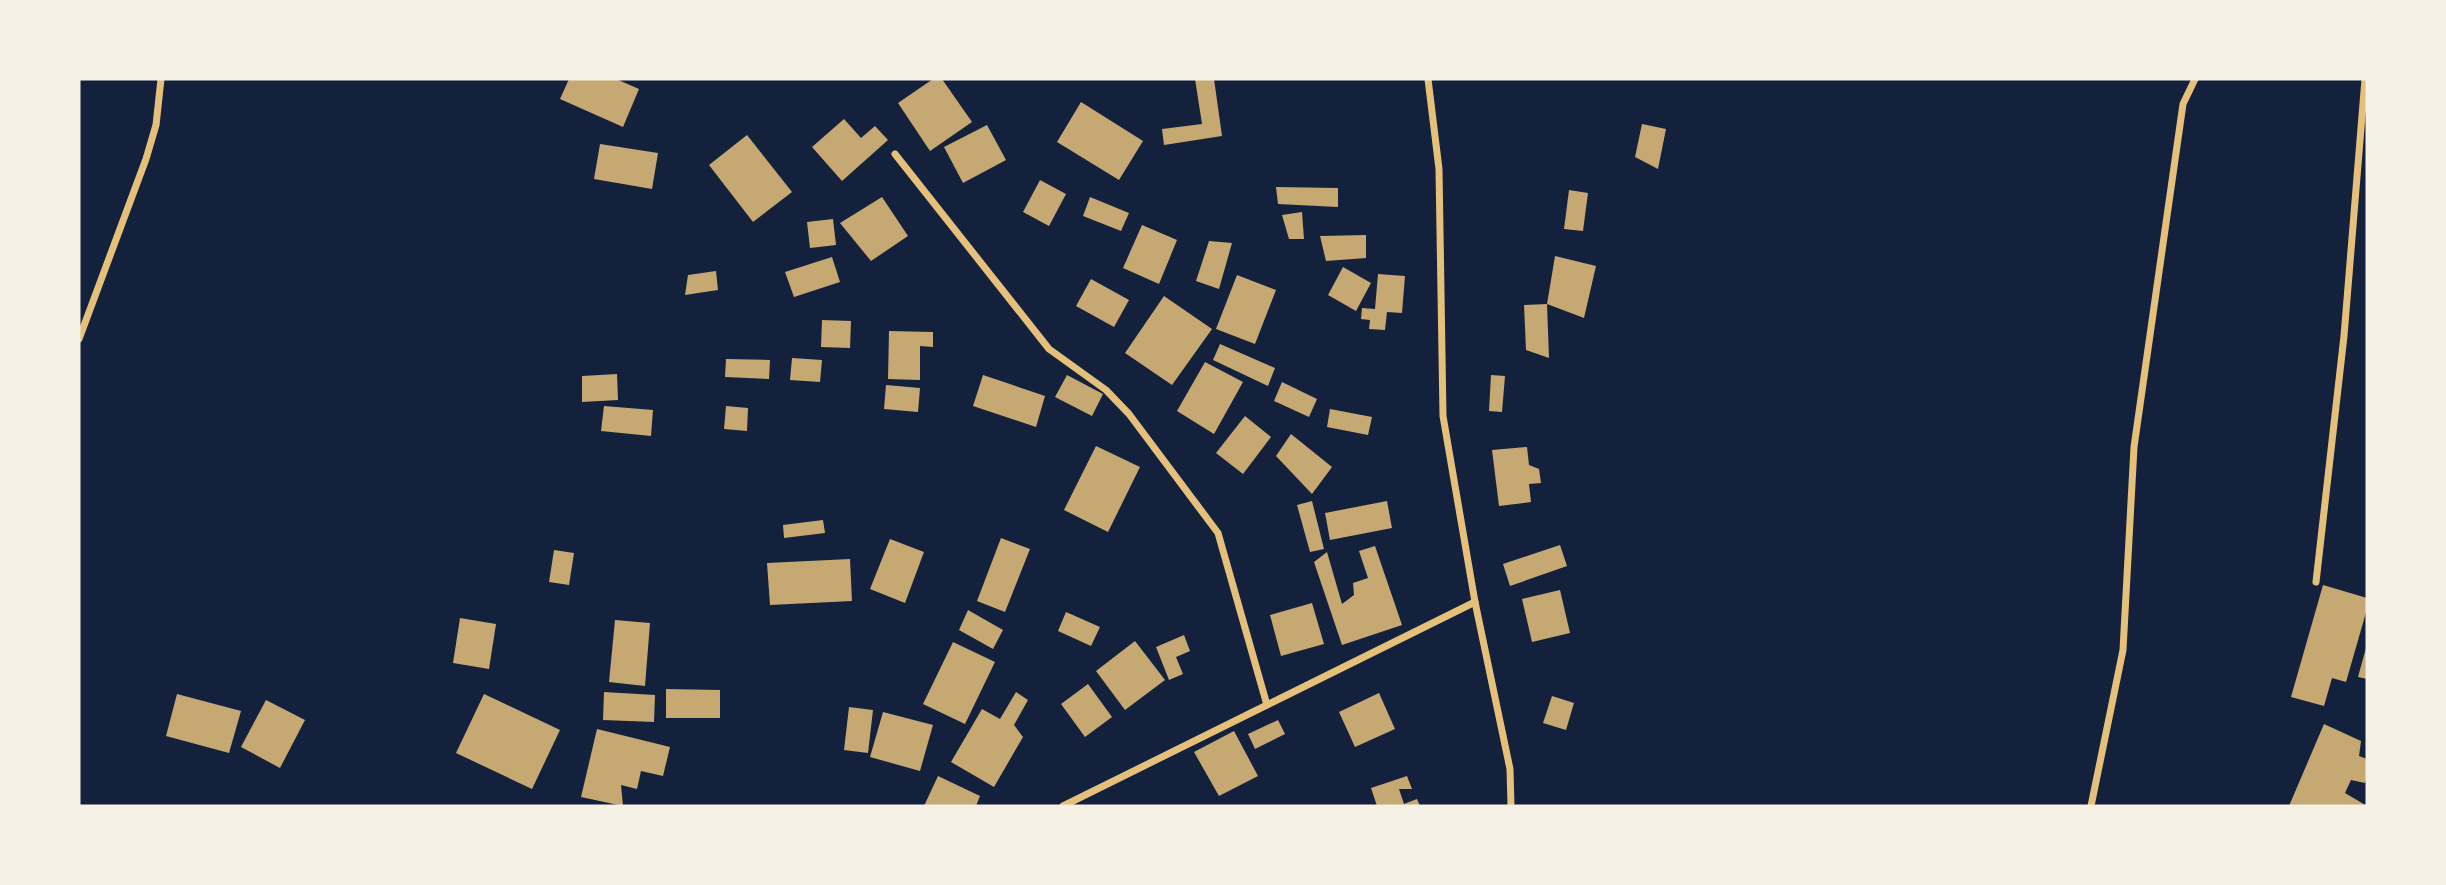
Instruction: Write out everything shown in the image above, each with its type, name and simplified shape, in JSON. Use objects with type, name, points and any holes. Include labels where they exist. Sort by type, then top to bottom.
[{"type":"street","points":[[79,339],[146,159],[156,125],[161,79]]},
{"type":"street","points":[[1429,79],[1439,169],[1443,416],[1475,602],[1510,769],[1511,806]]},
{"type":"street","points":[[2091,806],[2123,650],[2134,447],[2183,104],[2195,79]]},
{"type":"street","points":[[2316,582],[2344,336],[2365,79]]},
{"type":"street","points":[[895,154],[1049,349],[1106,390],[1129,414],[1218,533],[1267,705]]},
{"type":"street","points":[[1063,806],[1475,602]]},
{"type":"building","points":[[569,79],[616,79],[639,89],[623,127],[560,99]]},
{"type":"building","points":[[933,79],[942,79],[972,122],[930,151],[898,103]]},
{"type":"building","points":[[1195,79],[1214,79],[1222,136],[1164,145],[1162,129],[1202,124]]},
{"type":"building","points":[[1081,102],[1143,141],[1119,180],[1057,142]]},
{"type":"building","points":[[844,119],[861,138],[875,126],[888,140],[842,181],[812,147]]},
{"type":"building","points":[[1642,124],[1666,129],[1658,169],[1635,157]]},
{"type":"building","points":[[987,125],[1006,160],[963,183],[944,147]]},
{"type":"building","points":[[747,135],[792,192],[753,222],[709,165]]},
{"type":"building","points":[[600,144],[658,153],[652,189],[594,179]]},
{"type":"building","points":[[1040,180],[1066,194],[1049,226],[1023,212]]},
{"type":"building","points":[[1276,187],[1338,188],[1338,207],[1278,204]]},
{"type":"building","points":[[1569,190],[1588,193],[1583,231],[1564,229]]},
{"type":"building","points":[[882,197],[908,236],[871,261],[840,223]]},
{"type":"building","points":[[1090,197],[1129,213],[1121,231],[1083,216]]},
{"type":"building","points":[[1302,212],[1304,239],[1289,239],[1282,215]]},
{"type":"building","points":[[833,219],[836,245],[810,248],[807,222]]},
{"type":"building","points":[[1142,225],[1177,240],[1159,284],[1123,268]]},
{"type":"building","points":[[1366,235],[1366,258],[1326,261],[1320,236]]},
{"type":"building","points":[[1209,241],[1232,243],[1219,289],[1196,281]]},
{"type":"building","points":[[1555,256],[1596,266],[1584,318],[1547,304]]},
{"type":"building","points":[[832,257],[840,282],[794,297],[785,272]]},
{"type":"building","points":[[1343,267],[1371,283],[1356,311],[1328,295]]},
{"type":"building","points":[[716,271],[718,290],[685,295],[688,275]]},
{"type":"building","points":[[1378,274],[1405,276],[1402,313],[1387,312],[1385,330],[1369,329],[1370,320],[1361,319],[1362,308],[1375,309]]},
{"type":"building","points":[[1237,275],[1276,290],[1255,344],[1216,329]]},
{"type":"building","points":[[1091,279],[1129,300],[1114,327],[1076,306]]},
{"type":"building","points":[[1164,296],[1212,329],[1172,385],[1125,353]]},
{"type":"building","points":[[1547,304],[1549,358],[1526,350],[1524,305]]},
{"type":"building","points":[[822,320],[851,321],[850,348],[821,347]]},
{"type":"building","points":[[889,331],[933,332],[933,347],[920,346],[920,380],[888,379]]},
{"type":"building","points":[[1220,344],[1275,368],[1268,386],[1213,360]]},
{"type":"building","points":[[792,358],[822,360],[820,382],[790,380]]},
{"type":"building","points":[[726,359],[770,360],[769,379],[725,377]]},
{"type":"building","points":[[1205,362],[1243,382],[1214,434],[1177,411]]},
{"type":"building","points":[[617,374],[618,400],[582,402],[582,376]]},
{"type":"building","points":[[983,375],[1045,396],[1036,427],[973,406]]},
{"type":"building","points":[[1067,375],[1103,394],[1092,416],[1055,397]]},
{"type":"building","points":[[1491,375],[1505,376],[1502,412],[1489,411]]},
{"type":"building","points":[[1282,382],[1317,399],[1309,417],[1274,401]]},
{"type":"building","points":[[886,385],[920,388],[918,412],[884,409]]},
{"type":"building","points":[[604,406],[653,410],[651,436],[601,431]]},
{"type":"building","points":[[726,406],[748,408],[747,431],[724,429]]},
{"type":"building","points":[[1330,409],[1372,417],[1368,435],[1327,427]]},
{"type":"building","points":[[1245,416],[1271,437],[1243,474],[1216,453]]},
{"type":"building","points":[[1291,434],[1332,467],[1312,494],[1276,456]]},
{"type":"building","points":[[1096,446],[1140,467],[1108,532],[1064,510]]},
{"type":"building","points":[[1527,447],[1529,465],[1539,469],[1541,483],[1529,484],[1531,502],[1499,506],[1492,450]]},
{"type":"building","points":[[1312,501],[1324,549],[1310,552],[1297,505]]},
{"type":"building","points":[[1387,501],[1392,528],[1330,540],[1325,513]]},
{"type":"building","points":[[823,520],[825,533],[784,538],[783,525]]},
{"type":"building","points":[[1001,538],[1030,549],[1005,612],[977,601]]},
{"type":"building","points":[[890,539],[924,552],[905,603],[870,589]]},
{"type":"building","points":[[1560,545],[1567,566],[1510,586],[1503,564]]},
{"type":"building","points":[[1375,546],[1402,625],[1342,645],[1314,562],[1327,552],[1342,604],[1354,595],[1353,583],[1368,578],[1359,551]]},
{"type":"building","points":[[554,550],[574,553],[569,585],[549,582]]},
{"type":"building","points":[[850,559],[852,601],[770,605],[767,563]]},
{"type":"building","points":[[2323,585],[2367,598],[2367,609],[2346,682],[2332,678],[2324,706],[2291,697]]},
{"type":"building","points":[[1560,590],[1570,633],[1532,642],[1522,599]]},
{"type":"building","points":[[1312,603],[1324,644],[1281,656],[1270,615]]},
{"type":"building","points":[[968,610],[1003,630],[993,649],[959,630]]},
{"type":"building","points":[[1066,612],[1100,627],[1091,646],[1058,631]]},
{"type":"building","points":[[460,618],[496,624],[489,669],[453,663]]},
{"type":"building","points":[[615,620],[650,623],[645,686],[609,682]]},
{"type":"building","points":[[1184,635],[1190,651],[1176,657],[1183,674],[1169,680],[1156,647]]},
{"type":"building","points":[[1135,641],[1165,680],[1125,710],[1096,671]]},
{"type":"building","points":[[953,642],[995,662],[965,724],[923,704]]},
{"type":"building","points":[[2367,648],[2367,679],[2358,677]]},
{"type":"building","points":[[1088,684],[1112,717],[1085,737],[1061,704]]},
{"type":"building","points":[[666,689],[720,690],[720,718],[666,718]]},
{"type":"building","points":[[604,692],[655,695],[654,722],[603,720]]},
{"type":"building","points":[[1016,692],[1028,700],[1014,725],[1023,737],[994,787],[951,762],[982,709],[1000,719]]},
{"type":"building","points":[[1379,693],[1395,729],[1355,747],[1339,712]]},
{"type":"building","points":[[177,694],[241,711],[229,753],[166,736]]},
{"type":"building","points":[[484,694],[560,730],[532,789],[456,753]]},
{"type":"building","points":[[1552,696],[1574,703],[1566,730],[1543,723]]},
{"type":"building","points":[[266,700],[305,720],[280,768],[241,747]]},
{"type":"building","points":[[849,707],[873,710],[868,753],[844,750]]},
{"type":"building","points":[[883,712],[933,725],[920,771],[870,757]]},
{"type":"building","points":[[1278,720],[1285,734],[1255,749],[1248,734]]},
{"type":"building","points":[[2324,724],[2361,741],[2359,756],[2367,759],[2367,777],[2365,783],[2351,780],[2345,793],[2367,806],[2289,806]]},
{"type":"building","points":[[597,729],[670,747],[663,776],[641,771],[637,789],[621,785],[623,806],[581,797]]},
{"type":"building","points":[[1234,731],[1258,776],[1219,796],[1194,752]]},
{"type":"building","points":[[938,776],[980,796],[976,806],[924,806]]},
{"type":"building","points":[[1407,776],[1412,789],[1399,789],[1404,804],[1417,799],[1420,806],[1377,806],[1371,788]]}]
